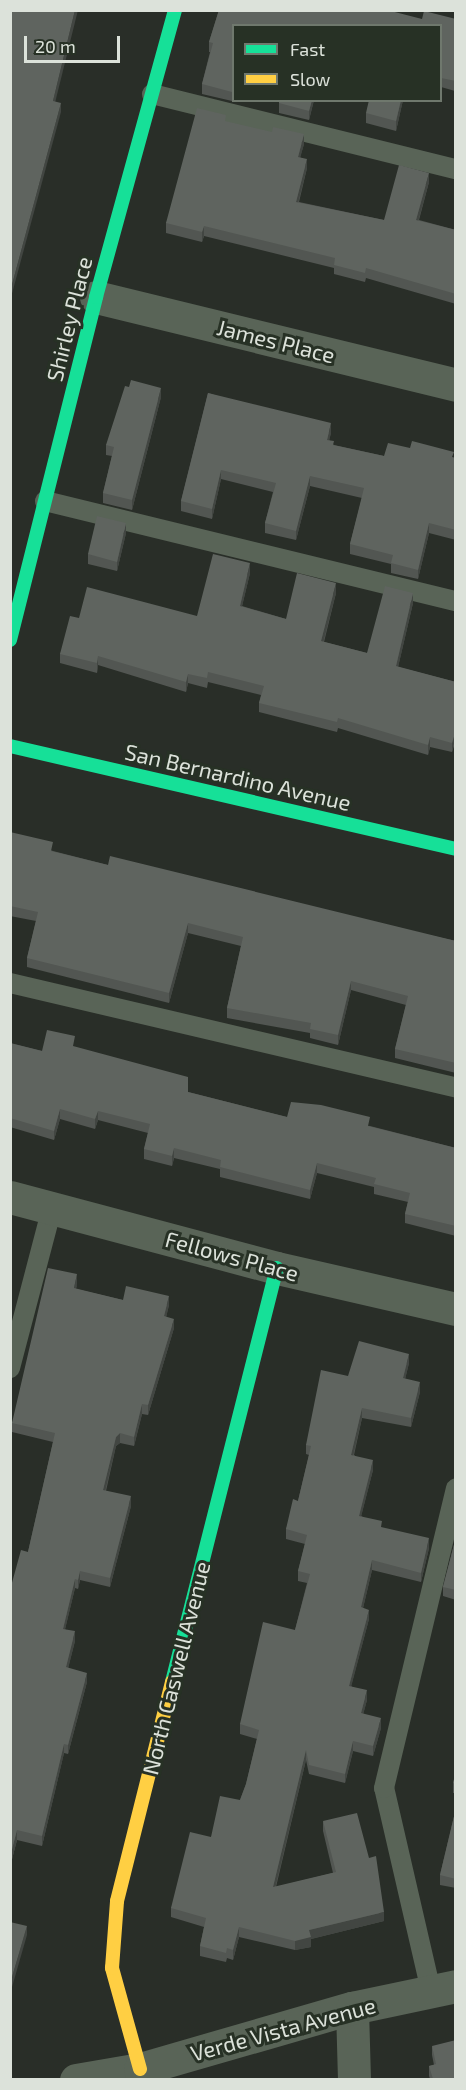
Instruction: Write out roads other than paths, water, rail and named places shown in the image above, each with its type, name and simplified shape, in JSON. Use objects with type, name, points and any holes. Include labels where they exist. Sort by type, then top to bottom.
[{"type":"street","name":"Shirley Place","points":[[10,640],[96,297],[175,10]]},
{"type":"street","name":"James Place","points":[[96,297],[456,385]]},
{"type":"street","name":"San Bernardino Avenue","points":[[10,746],[456,849]]},
{"type":"street","name":"Fellows Place","points":[[10,1197],[277,1268],[456,1309]]},
{"type":"street","name":"North Caswell Avenue","points":[[140,2069],[112,1968],[117,1901],[277,1268]]},
{"type":"street","name":"Verde Vista Avenue","points":[[96,2078],[140,2069],[352,2008],[443,1989]]},
{"type":"street","points":[[352,2008],[354,2079]]},
{"type":"lane","points":[[152,94],[456,169]]},
{"type":"lane","points":[[45,501],[456,601]]},
{"type":"lane","points":[[10,983],[456,1088]]},
{"type":"lane","points":[[10,1368],[52,1208]]},
{"type":"lane","points":[[443,1989],[384,1788],[456,1489]]}]
